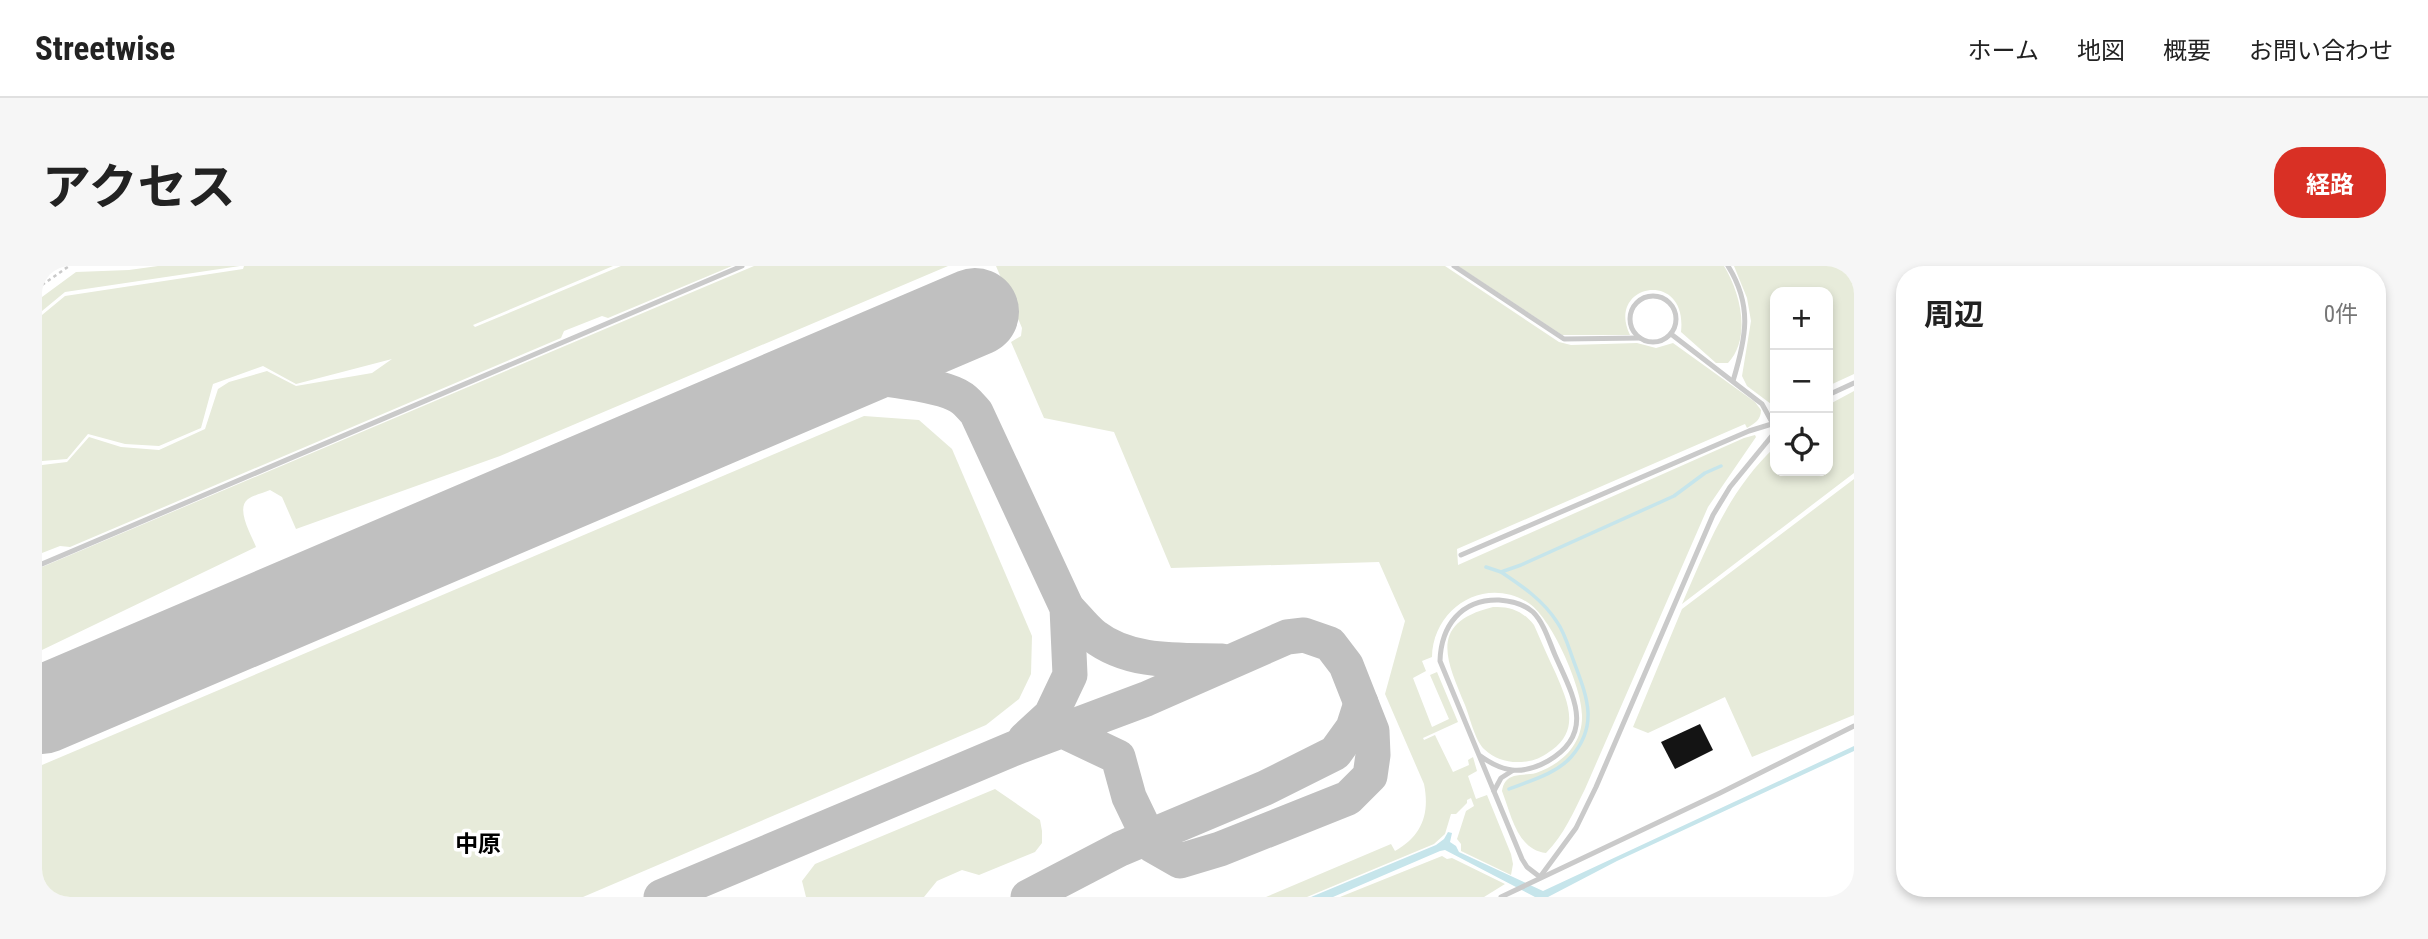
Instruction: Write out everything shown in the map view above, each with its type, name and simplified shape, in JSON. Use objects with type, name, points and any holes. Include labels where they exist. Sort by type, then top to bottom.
[{"type":"lane","points":[[42,564],[742,266]]},
{"type":"lane","points":[[1454,266],[1564,339],[1640,338],[1654,343],[1662,341],[1671,334],[1677,324],[1674,308],[1662,297],[1647,296],[1631,311],[1631,326],[1640,338]]},
{"type":"lane","points":[[1728,266],[1742,293],[1746,311],[1746,327],[1732,381]]},
{"type":"lane","points":[[1671,334],[1762,404],[1770,417]]},
{"type":"lane","points":[[1833,393],[1854,383]]},
{"type":"lane","points":[[1461,555],[1754,429],[1770,425]]},
{"type":"lane","points":[[1540,877],[1576,828],[1596,787],[1713,515],[1730,486],[1770,438]]},
{"type":"lane","points":[[1493,792],[1500,778],[1512,771],[1545,763],[1559,754],[1569,744],[1577,720],[1577,705],[1542,625],[1533,612],[1508,600],[1478,602],[1454,618],[1441,643],[1440,661],[1493,792],[1522,859],[1540,877]]},
{"type":"lane","points":[[1501,897],[1854,726]]},
{"type":"lane","points":[[1479,755],[1495,767],[1512,771]]},
{"type":"lane","points":[[1516,890],[1519,897]]},
{"type":"path","points":[[42,285],[69,266]]},
{"type":"green space","points":[[158,266],[240,266],[65,292],[42,311],[42,297],[76,272]]},
{"type":"green space","points":[[244,266],[613,266],[473,325],[475,327],[621,266],[732,266],[608,318],[602,316],[564,331],[561,338],[70,547],[60,546],[42,553],[42,465],[67,462],[89,437],[121,447],[159,450],[205,429],[218,389],[229,382],[267,371],[296,386],[372,373],[392,359],[296,384],[263,366],[213,384],[201,428],[159,446],[125,444],[88,434],[67,459],[42,461],[42,315],[65,296],[243,269]]},
{"type":"green space","points":[[754,266],[948,266],[500,456],[296,529],[282,497],[270,490],[253,496],[244,503],[243,509],[256,547],[42,650],[42,567]]},
{"type":"green space","points":[[996,266],[1445,266],[1559,342],[1571,345],[1637,343],[1656,348],[1673,343],[1755,402],[1761,410],[1760,416],[1747,428],[1745,424],[1457,549],[1458,565],[1744,438],[1756,437],[1708,507],[1585,789],[1563,831],[1546,853],[1528,845],[1516,830],[1502,791],[1509,778],[1545,769],[1562,758],[1575,744],[1582,715],[1577,687],[1564,653],[1536,610],[1527,602],[1511,595],[1478,595],[1451,611],[1441,624],[1432,657],[1422,661],[1426,671],[1413,678],[1432,727],[1449,719],[1430,675],[1437,672],[1458,722],[1423,738],[1424,740],[1435,735],[1453,772],[1469,765],[1468,760],[1473,757],[1477,771],[1468,776],[1476,799],[1487,795],[1511,854],[1511,875],[1461,851],[1461,844],[1457,839],[1466,811],[1474,806],[1471,798],[1456,814],[1451,814],[1445,834],[1434,844],[1307,897],[1266,897],[1391,844],[1395,851],[1418,831],[1425,814],[1424,784],[1385,694],[1405,621],[1379,562],[1171,568],[1114,432],[1044,418],[1011,342],[1021,336],[1022,328]]},
{"type":"green space","points":[[1458,266],[1724,266],[1739,301],[1742,328],[1740,341],[1728,363],[1716,363],[1681,332],[1680,312],[1672,298],[1661,291],[1649,290],[1637,295],[1628,304],[1625,318],[1630,335],[1562,335]]},
{"type":"green space","points":[[1734,266],[1854,266],[1854,374],[1833,384],[1833,287],[1770,287],[1770,403],[1747,386],[1742,376],[1751,321],[1747,298]]},
{"type":"green space","points":[[1854,391],[1854,473],[1682,604],[1720,521],[1744,482],[1770,452],[1770,476],[1833,476],[1833,402]]},
{"type":"green space","points":[[864,416],[919,420],[952,449],[1032,636],[1031,674],[1019,699],[986,725],[583,897],[42,897],[42,765]]},
{"type":"green space","points":[[1854,479],[1854,715],[1752,757],[1725,697],[1648,733],[1633,727],[1682,609]]},
{"type":"green space","points":[[1493,607],[1516,610],[1534,625],[1567,704],[1569,724],[1561,742],[1547,754],[1532,760],[1505,761],[1484,749],[1475,735],[1448,658],[1451,633],[1459,623],[1472,614]]},
{"type":"green space","points":[[995,789],[1040,820],[1042,843],[1035,852],[979,875],[962,870],[937,881],[924,897],[806,897],[802,881],[815,864]]},
{"type":"green space","points":[[1442,856],[1452,858],[1505,884],[1484,897],[1340,897]]},
{"type":"water","points":[[1854,746],[1854,751],[1617,861],[1548,897],[1535,897],[1445,850],[1333,897],[1311,897],[1436,845],[1448,832],[1452,833],[1450,842],[1459,852],[1543,891]]},
{"type":"building","points":[[1700,724],[1713,750],[1675,769],[1661,742]]},
{"type":"waterway","points":[[1486,567],[1501,572],[1521,565],[1674,496],[1705,473],[1721,466]]},
{"type":"waterway","points":[[1501,572],[1539,600],[1560,626],[1583,687],[1588,711],[1585,734],[1580,745],[1565,763],[1509,789]]},
{"type":"taxiway","points":[[829,374],[877,378],[935,388],[962,398],[976,412],[1067,608],[1070,675],[1051,715],[1025,739]]},
{"type":"taxiway","points":[[1067,608],[1094,636],[1123,652],[1156,659],[1222,661]]},
{"type":"taxiway","points":[[661,897],[1015,748],[1146,699],[1287,637],[1304,635],[1330,644],[1346,665],[1372,731],[1373,755],[1370,776],[1348,798],[1220,849],[1180,861],[1152,845],[1129,797],[1118,757],[1061,730]]},
{"type":"taxiway","points":[[1028,897],[1120,849],[1265,788],[1335,753],[1353,728],[1361,703]]},
{"type":"runway","points":[[42,710],[975,312]]},
{"type":"district","name":"中原","points":[[478,844]]}]
